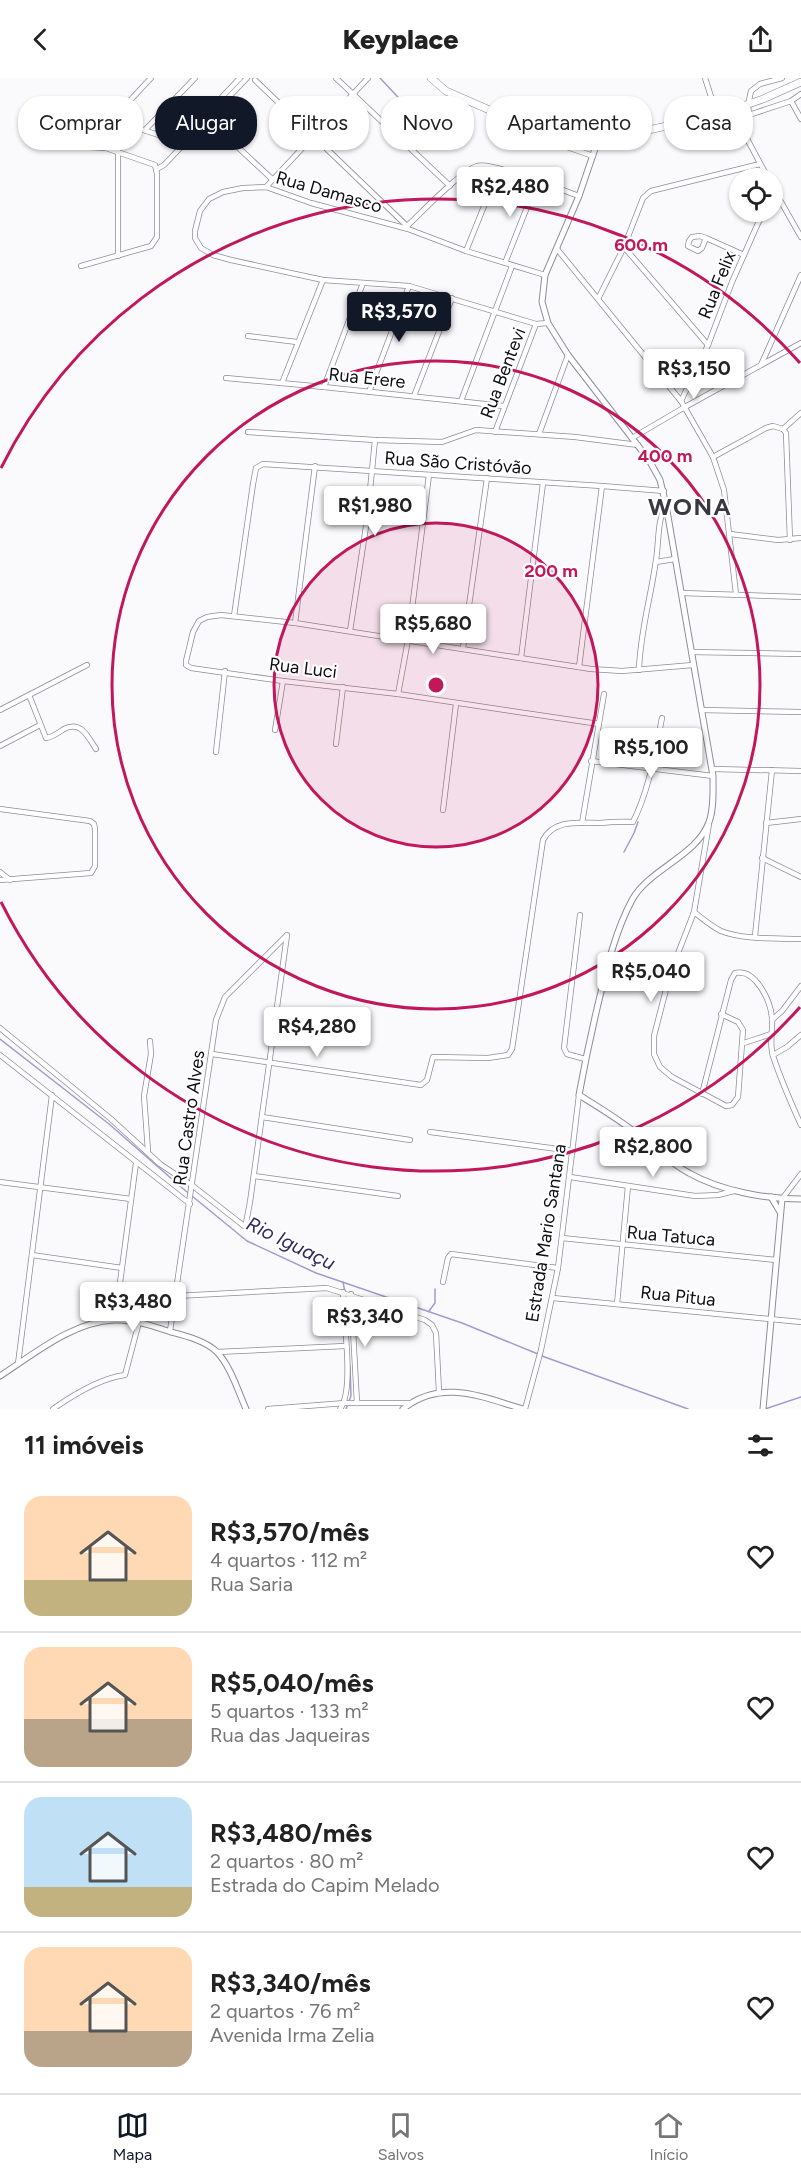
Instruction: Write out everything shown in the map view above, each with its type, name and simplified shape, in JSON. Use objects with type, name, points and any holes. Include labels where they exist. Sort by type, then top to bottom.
[{"type":"main road","points":[[431,78],[446,91],[486,108]]},
{"type":"main road","points":[[753,103],[801,82]]},
{"type":"street","points":[[151,78],[120,113],[121,120],[125,124],[172,140],[180,140],[240,78]]},
{"type":"street","points":[[145,130],[195,78]]},
{"type":"street","points":[[157,169],[164,165],[247,78]]},
{"type":"street","points":[[336,78],[450,186]]},
{"type":"street","points":[[354,94],[368,78]]},
{"type":"street","points":[[705,78],[711,96]]},
{"type":"street","points":[[750,96],[751,91],[760,84],[779,78]]},
{"type":"street","points":[[255,80],[272,96]]},
{"type":"street","points":[[753,114],[791,101],[801,94]]},
{"type":"street","points":[[791,101],[801,119]]},
{"type":"street","points":[[81,266],[151,246],[156,240],[157,169],[152,163],[112,150]]},
{"type":"street","points":[[241,150],[272,179]]},
{"type":"street","points":[[266,187],[301,150]]},
{"type":"street","points":[[327,150],[407,227],[450,186],[477,166],[485,165],[499,169],[579,196]]},
{"type":"street","points":[[576,150],[593,156]]},
{"type":"street","points":[[595,150],[579,196],[545,274],[542,302],[548,323],[568,356],[638,445],[655,470],[664,491],[713,776],[710,822],[694,912],[670,974],[654,1036],[654,1054],[660,1066],[672,1077],[726,1106],[732,1105],[738,1097],[744,1043],[741,1025],[721,1014]]},
{"type":"street","points":[[753,150],[762,168]]},
{"type":"street","points":[[118,152],[118,256]]},
{"type":"street","points":[[598,299],[624,247],[644,198],[651,190],[760,164]]},
{"type":"street","points":[[466,251],[499,169]]},
{"type":"street","points":[[505,263],[537,182]]},
{"type":"street","name":"Rua Damasco","points":[[323,280],[222,257],[201,248],[197,243],[195,231],[200,211],[208,199],[223,192],[266,187],[310,203],[407,227],[466,251],[545,274]]},
{"type":"street","points":[[783,206],[801,237]]},
{"type":"street","name":"Rua Felix","points":[[681,401],[708,345],[759,222]]},
{"type":"street","points":[[706,238],[744,255]]},
{"type":"street","points":[[624,247],[708,345]]},
{"type":"street","points":[[557,249],[681,401],[713,457],[724,490],[736,594]]},
{"type":"street","points":[[461,401],[512,266]]},
{"type":"street","points":[[760,367],[800,282],[801,275]]},
{"type":"street","points":[[282,383],[323,280],[409,286],[536,324],[548,323]]},
{"type":"street","points":[[324,387],[363,283]]},
{"type":"street","points":[[369,392],[409,286]]},
{"type":"street","points":[[414,396],[452,298]]},
{"type":"street","name":"Rua Bentevi","points":[[495,432],[536,324]]},
{"type":"street","points":[[248,336],[297,342]]},
{"type":"street","points":[[632,438],[801,343]]},
{"type":"street","points":[[539,434],[568,356]]},
{"type":"street","name":"Rua Erere","points":[[226,378],[504,406]]},
{"type":"street","points":[[783,429],[801,413]]},
{"type":"street","points":[[713,457],[766,428],[773,426],[783,429],[786,433],[790,540]]},
{"type":"street","points":[[248,432],[442,442],[476,430],[539,434],[638,445]]},
{"type":"street","points":[[350,631],[367,520],[375,440]]},
{"type":"street","name":"Rua São Cristóvão","points":[[234,616],[255,473],[256,468],[263,464],[664,491]]},
{"type":"street","points":[[295,623],[315,466]]},
{"type":"street","points":[[398,694],[408,639],[429,475]]},
{"type":"street","points":[[463,648],[487,478]]},
{"type":"street","points":[[521,658],[543,483]]},
{"type":"street","points":[[579,667],[602,486]]},
{"type":"street","points":[[639,670],[642,637],[662,514],[666,505]]},
{"type":"street","points":[[730,534],[790,540],[801,538]]},
{"type":"street","points":[[656,562],[675,559]]},
{"type":"street","points":[[682,593],[801,597]]},
{"type":"street","name":"Rua Luci","points":[[234,616],[215,615],[199,621],[193,632],[186,665],[191,668],[398,694],[599,724]]},
{"type":"street","points":[[234,616],[408,639],[606,670],[639,670],[693,665]]},
{"type":"street","points":[[691,652],[801,654]]},
{"type":"street","points":[[0,711],[87,665]]},
{"type":"street","points":[[216,752],[225,671]]},
{"type":"street","points":[[275,730],[283,681]]},
{"type":"street","points":[[336,744],[343,687]]},
{"type":"street","points":[[582,823],[604,694]]},
{"type":"street","points":[[29,695],[46,738],[68,727],[78,726],[82,728],[96,749]]},
{"type":"street","points":[[443,810],[456,704]]},
{"type":"street","points":[[701,710],[801,712]]},
{"type":"street","points":[[212,1054],[421,1085],[426,1083],[433,1057],[488,1058],[503,1056],[511,1052],[543,840],[546,834],[555,827],[569,823],[633,822],[652,768],[662,718]]},
{"type":"street","points":[[0,746],[40,725]]},
{"type":"street","points":[[591,761],[713,776]]},
{"type":"street","points":[[713,769],[801,771]]},
{"type":"street","points":[[755,936],[772,770]]},
{"type":"street","points":[[0,809],[90,821],[94,824],[95,866],[93,871],[0,880]]},
{"type":"street","points":[[766,823],[801,819]]},
{"type":"street","points":[[710,822],[699,839],[634,897],[614,942],[585,1059],[579,1095],[640,1135],[688,1173],[736,1190],[782,1199],[801,1199]]},
{"type":"street","points":[[762,858],[801,877]]},
{"type":"street","points":[[0,872],[10,880]]},
{"type":"street","points":[[694,912],[721,931],[801,939]]},
{"type":"street","points":[[580,915],[564,1048],[567,1054],[585,1059]]},
{"type":"street","name":"Rua Castro Alves","points":[[170,1331],[216,1020],[225,997],[286,935],[269,1062]]},
{"type":"street","points":[[702,1094],[731,980],[735,973],[744,972],[762,989],[772,1020],[773,1055],[801,1125]]},
{"type":"street","points":[[772,1020],[801,986]]},
{"type":"street","points":[[0,1028],[111,1119],[160,1164],[244,1226],[254,1176],[269,1062]]},
{"type":"street","points":[[744,1043],[771,1034]]},
{"type":"street","points":[[773,1055],[801,1035]]},
{"type":"street","points":[[148,1152],[144,1096],[151,1054],[150,1041]]},
{"type":"street","points":[[0,1057],[190,1202]]},
{"type":"street","points":[[18,1364],[52,1095]]},
{"type":"street","name":"Estrada Mario Santana","points":[[524,1409],[553,1298],[579,1095]]},
{"type":"street","points":[[262,1117],[410,1140]]},
{"type":"street","points":[[430,1132],[573,1151]]},
{"type":"street","points":[[115,1320],[136,1163]]},
{"type":"street","points":[[763,1406],[782,1199],[801,1174]]},
{"type":"street","points":[[254,1176],[398,1196]]},
{"type":"street","points":[[570,1177],[695,1196],[718,1195],[736,1190]]},
{"type":"street","points":[[0,1182],[131,1199]]},
{"type":"street","points":[[617,1304],[628,1186]]},
{"type":"street","points":[[771,1197],[780,1212]]},
{"type":"street","name":"Rua Tatuca","points":[[562,1238],[776,1260]]},
{"type":"street","points":[[443,1282],[451,1254],[558,1268]]},
{"type":"street","points":[[32,1255],[122,1268]]},
{"type":"street","points":[[176,1296],[327,1288],[425,1320],[432,1325],[436,1333],[439,1392]]},
{"type":"street","points":[[346,1293],[345,1346],[351,1404]]},
{"type":"street","points":[[346,1293],[351,1404]]},
{"type":"street","name":"Rua Pitua","points":[[553,1298],[801,1322]]},
{"type":"street","points":[[0,1376],[75,1330],[115,1320],[139,1322],[198,1341],[217,1352],[246,1409]]},
{"type":"street","points":[[53,1409],[77,1394],[113,1377],[125,1375],[139,1322]]},
{"type":"street","points":[[217,1352],[345,1346]]},
{"type":"street","points":[[268,1409],[410,1403],[439,1392],[455,1391],[524,1409]]},
{"type":"street","points":[[403,1409],[410,1403]]},
{"type":"street","points":[[340,1409],[351,1404]]},
{"type":"waterway","points":[[380,78],[397,96]]},
{"type":"waterway","points":[[624,852],[638,822]]},
{"type":"waterway","name":"Rio Iguaçu","points":[[0,1039],[109,1124],[247,1241],[316,1273],[462,1323],[538,1354]]},
{"type":"waterway","points":[[343,1282],[345,1292]]},
{"type":"waterway","points":[[429,1311],[435,1303],[435,1289]]},
{"type":"waterway","points":[[346,1297],[348,1331]]},
{"type":"waterway","name":"Rio Iguaçu","points":[[542,1356],[688,1409]]},
{"type":"waterway","points":[[346,1409],[351,1396],[350,1366]]},
{"type":"waterway","name":"Rio Iguaçu","points":[[765,1409],[801,1397]]},
{"type":"district","name":"WONA","points":[[690,507]]}]
